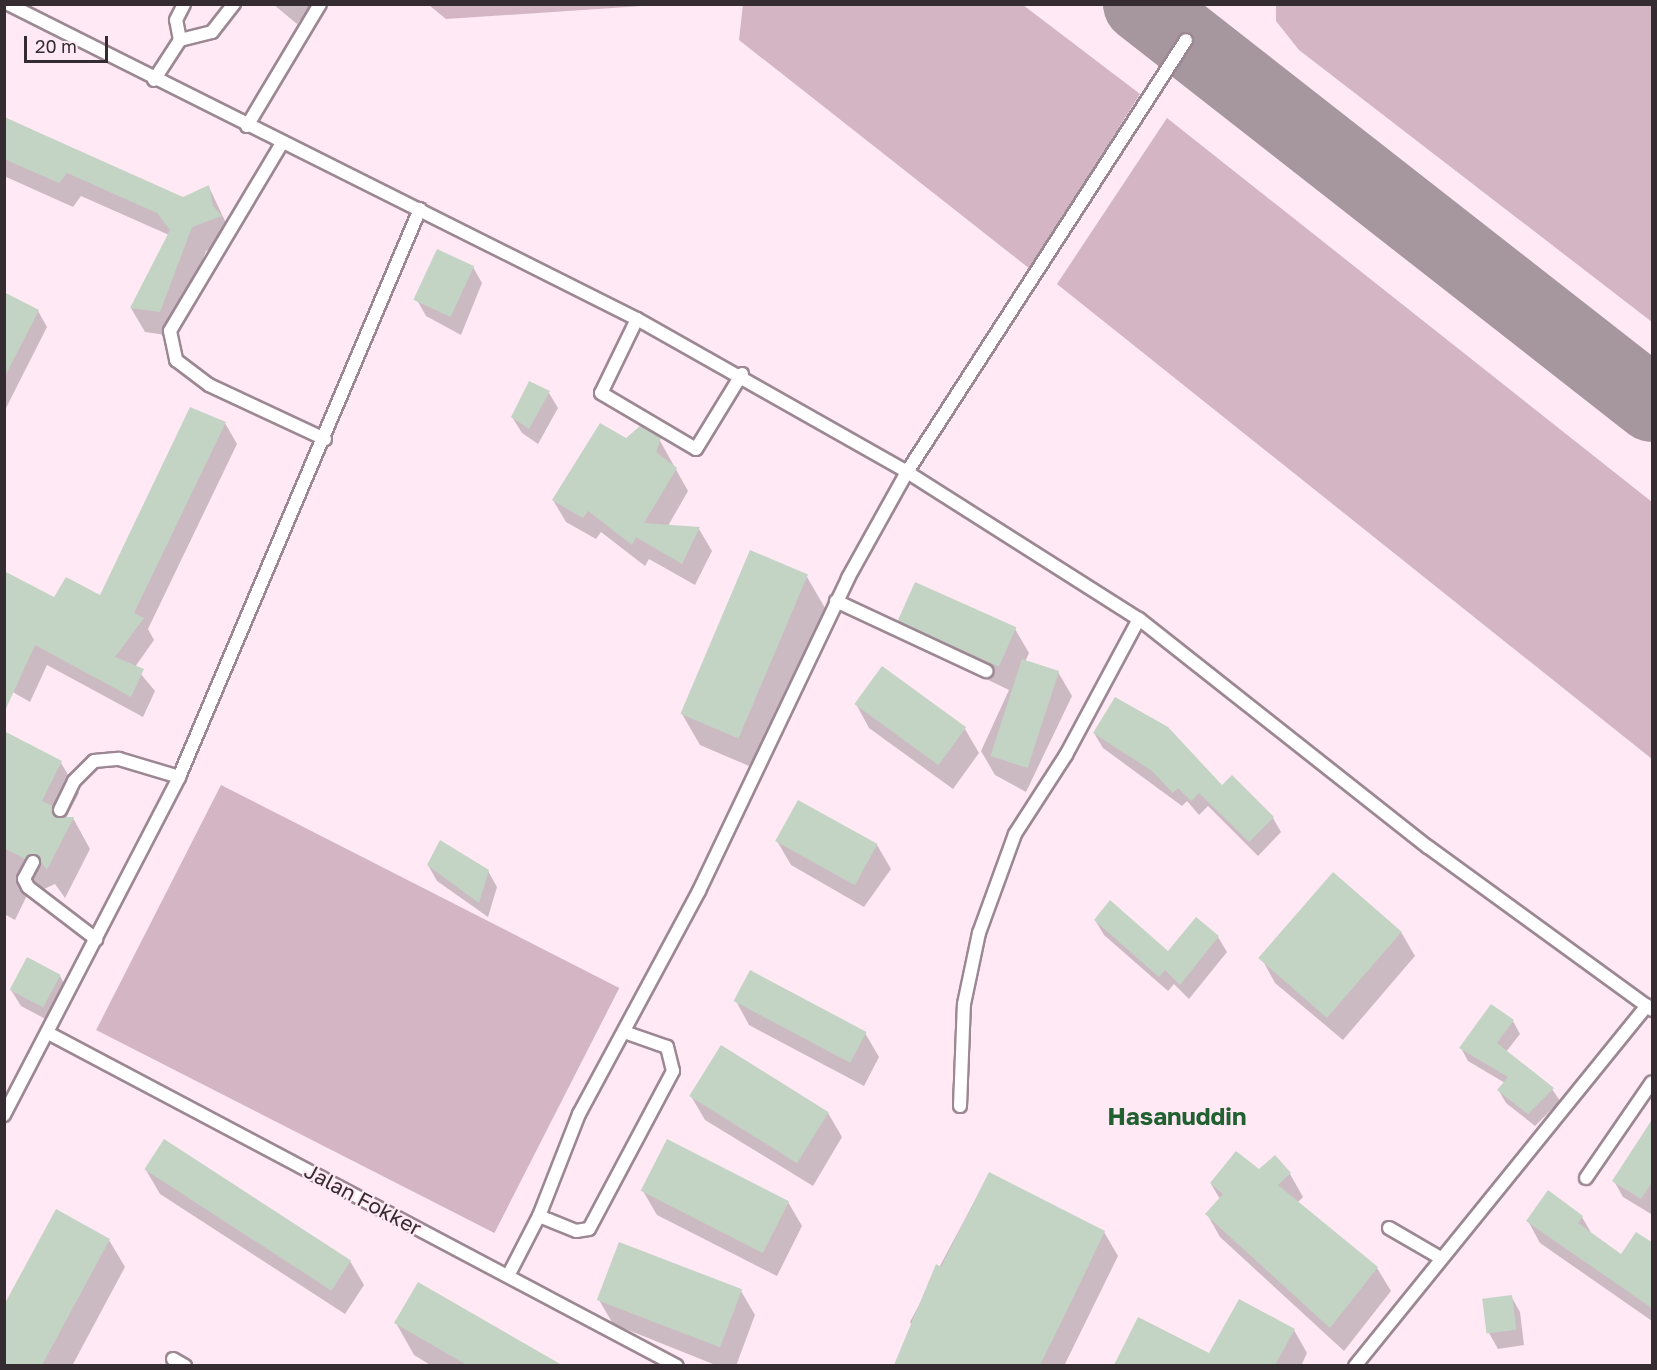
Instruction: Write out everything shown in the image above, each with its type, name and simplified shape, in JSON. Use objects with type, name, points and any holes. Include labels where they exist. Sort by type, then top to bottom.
[{"type":"lane","points":[[8,4],[154,80],[420,209],[742,374],[908,472],[1139,619],[1428,847],[1650,1008],[1439,1257],[1355,1365]]},
{"type":"lane","points":[[180,40],[176,20],[184,4]]},
{"type":"lane","points":[[154,80],[180,40],[212,32],[234,4]]},
{"type":"lane","points":[[247,126],[320,4]]},
{"type":"lane","points":[[508,1276],[539,1216],[579,1114],[627,1033],[836,601],[908,472],[1186,40]]},
{"type":"lane","points":[[282,143],[170,331],[176,360],[209,385],[325,440]]},
{"type":"lane","points":[[4,1115],[50,1034],[179,777],[325,440],[420,209]]},
{"type":"lane","points":[[637,320],[601,393],[696,449],[742,374]]},
{"type":"lane","points":[[836,601],[986,671]]},
{"type":"lane","points":[[960,1106],[964,1004],[979,933],[1015,834],[1066,755],[1139,619]]},
{"type":"lane","points":[[60,810],[74,781],[94,761],[119,759],[179,777]]},
{"type":"lane","points":[[33,862],[24,879],[28,887],[96,939]]},
{"type":"lane","points":[[539,1216],[576,1231],[590,1229],[673,1071],[667,1047],[627,1033]]},
{"type":"lane","name":"Jalan Fokker","points":[[50,1034],[677,1365]]},
{"type":"lane","points":[[1586,1178],[1653,1082]]},
{"type":"lane","points":[[1389,1228],[1439,1257]]},
{"type":"lane","points":[[173,1359],[186,1365]]},
{"type":"shaded area","points":[[743,4],[1023,5],[1140,94],[1030,269],[739,40]]},
{"type":"shaded area","points":[[429,5],[657,5],[446,19]]},
{"type":"shaded area","points":[[1276,5],[1652,5],[1652,322],[1299,50],[1276,21]]},
{"type":"shaded area","points":[[1167,118],[1652,502],[1652,759],[1057,284]]},
{"type":"shaded area","points":[[221,785],[619,988],[494,1233],[96,1030]]},
{"type":"building","points":[[4,117],[183,197],[209,185],[213,206],[222,216],[192,227],[160,312],[130,308],[170,230],[157,213],[67,173],[59,183],[4,159]]},
{"type":"building","points":[[437,249],[474,266],[450,317],[413,300]]},
{"type":"building","points":[[4,292],[39,310],[4,378]]},
{"type":"building","points":[[529,381],[550,391],[529,429],[511,417]]},
{"type":"building","points":[[190,407],[226,422],[134,613],[144,618],[115,657],[144,669],[131,697],[35,645],[4,713],[4,571],[54,597],[66,577],[100,595]]},
{"type":"building","points":[[600,423],[626,438],[640,426],[661,438],[656,452],[677,468],[644,523],[700,527],[682,564],[636,537],[632,545],[588,511],[583,518],[552,500]]},
{"type":"building","points":[[750,550],[808,575],[738,738],[680,714]]},
{"type":"building","points":[[915,582],[1016,627],[999,666],[898,621]]},
{"type":"building","points":[[1022,659],[1059,671],[1028,768],[990,756]]},
{"type":"building","points":[[882,666],[966,727],[939,765],[854,704]]},
{"type":"building","points":[[1115,697],[1168,727],[1222,785],[1232,775],[1274,817],[1249,842],[1199,793],[1191,801],[1178,788],[1173,793],[1152,771],[1093,733]]},
{"type":"building","points":[[4,731],[62,761],[42,801],[53,806],[56,817],[74,817],[47,870],[36,855],[25,859],[4,848]]},
{"type":"building","points":[[798,800],[878,844],[855,885],[775,841]]},
{"type":"building","points":[[440,840],[489,870],[479,903],[427,865]]},
{"type":"building","points":[[1333,872],[1402,932],[1327,1018],[1258,958]]},
{"type":"building","points":[[1110,900],[1168,951],[1196,917],[1219,936],[1180,985],[1165,970],[1159,977],[1094,920]]},
{"type":"building","points":[[27,957],[61,975],[43,1008],[10,990]]},
{"type":"building","points":[[750,970],[867,1032],[850,1063],[734,1001]]},
{"type":"building","points":[[1491,1004],[1514,1020],[1497,1043],[1554,1088],[1528,1114],[1497,1090],[1508,1077],[1459,1048]]},
{"type":"building","points":[[721,1045],[829,1112],[797,1163],[689,1096]]},
{"type":"building","points":[[1653,1118],[1653,1181],[1641,1199],[1612,1181]]},
{"type":"building","points":[[164,1139],[351,1260],[331,1291],[144,1169]]},
{"type":"building","points":[[667,1139],[789,1201],[763,1253],[641,1191]]},
{"type":"building","points":[[1236,1151],[1259,1169],[1275,1155],[1291,1173],[1278,1185],[1378,1267],[1330,1328],[1205,1214],[1223,1194],[1210,1183]]},
{"type":"building","points":[[989,1172],[1105,1231],[1060,1325],[1040,1365],[894,1365],[936,1264],[941,1267]]},
{"type":"building","points":[[1548,1190],[1583,1216],[1578,1223],[1621,1254],[1636,1232],[1653,1243],[1653,1309],[1526,1221]]},
{"type":"building","points":[[56,1209],[110,1239],[42,1365],[4,1365],[4,1305]]},
{"type":"building","points":[[619,1242],[742,1289],[720,1347],[597,1300]]},
{"type":"building","points":[[418,1282],[562,1365],[467,1365],[394,1323]]},
{"type":"building","points":[[1512,1295],[1516,1330],[1486,1333],[1482,1299]]},
{"type":"building","points":[[1239,1299],[1295,1329],[1275,1365],[1114,1365],[1138,1317],[1209,1353]]},
{"type":"taxiway","points":[[1141,4],[1652,404]]},
{"type":"district","name":"Hasanuddin","points":[[1177,1116]]}]
